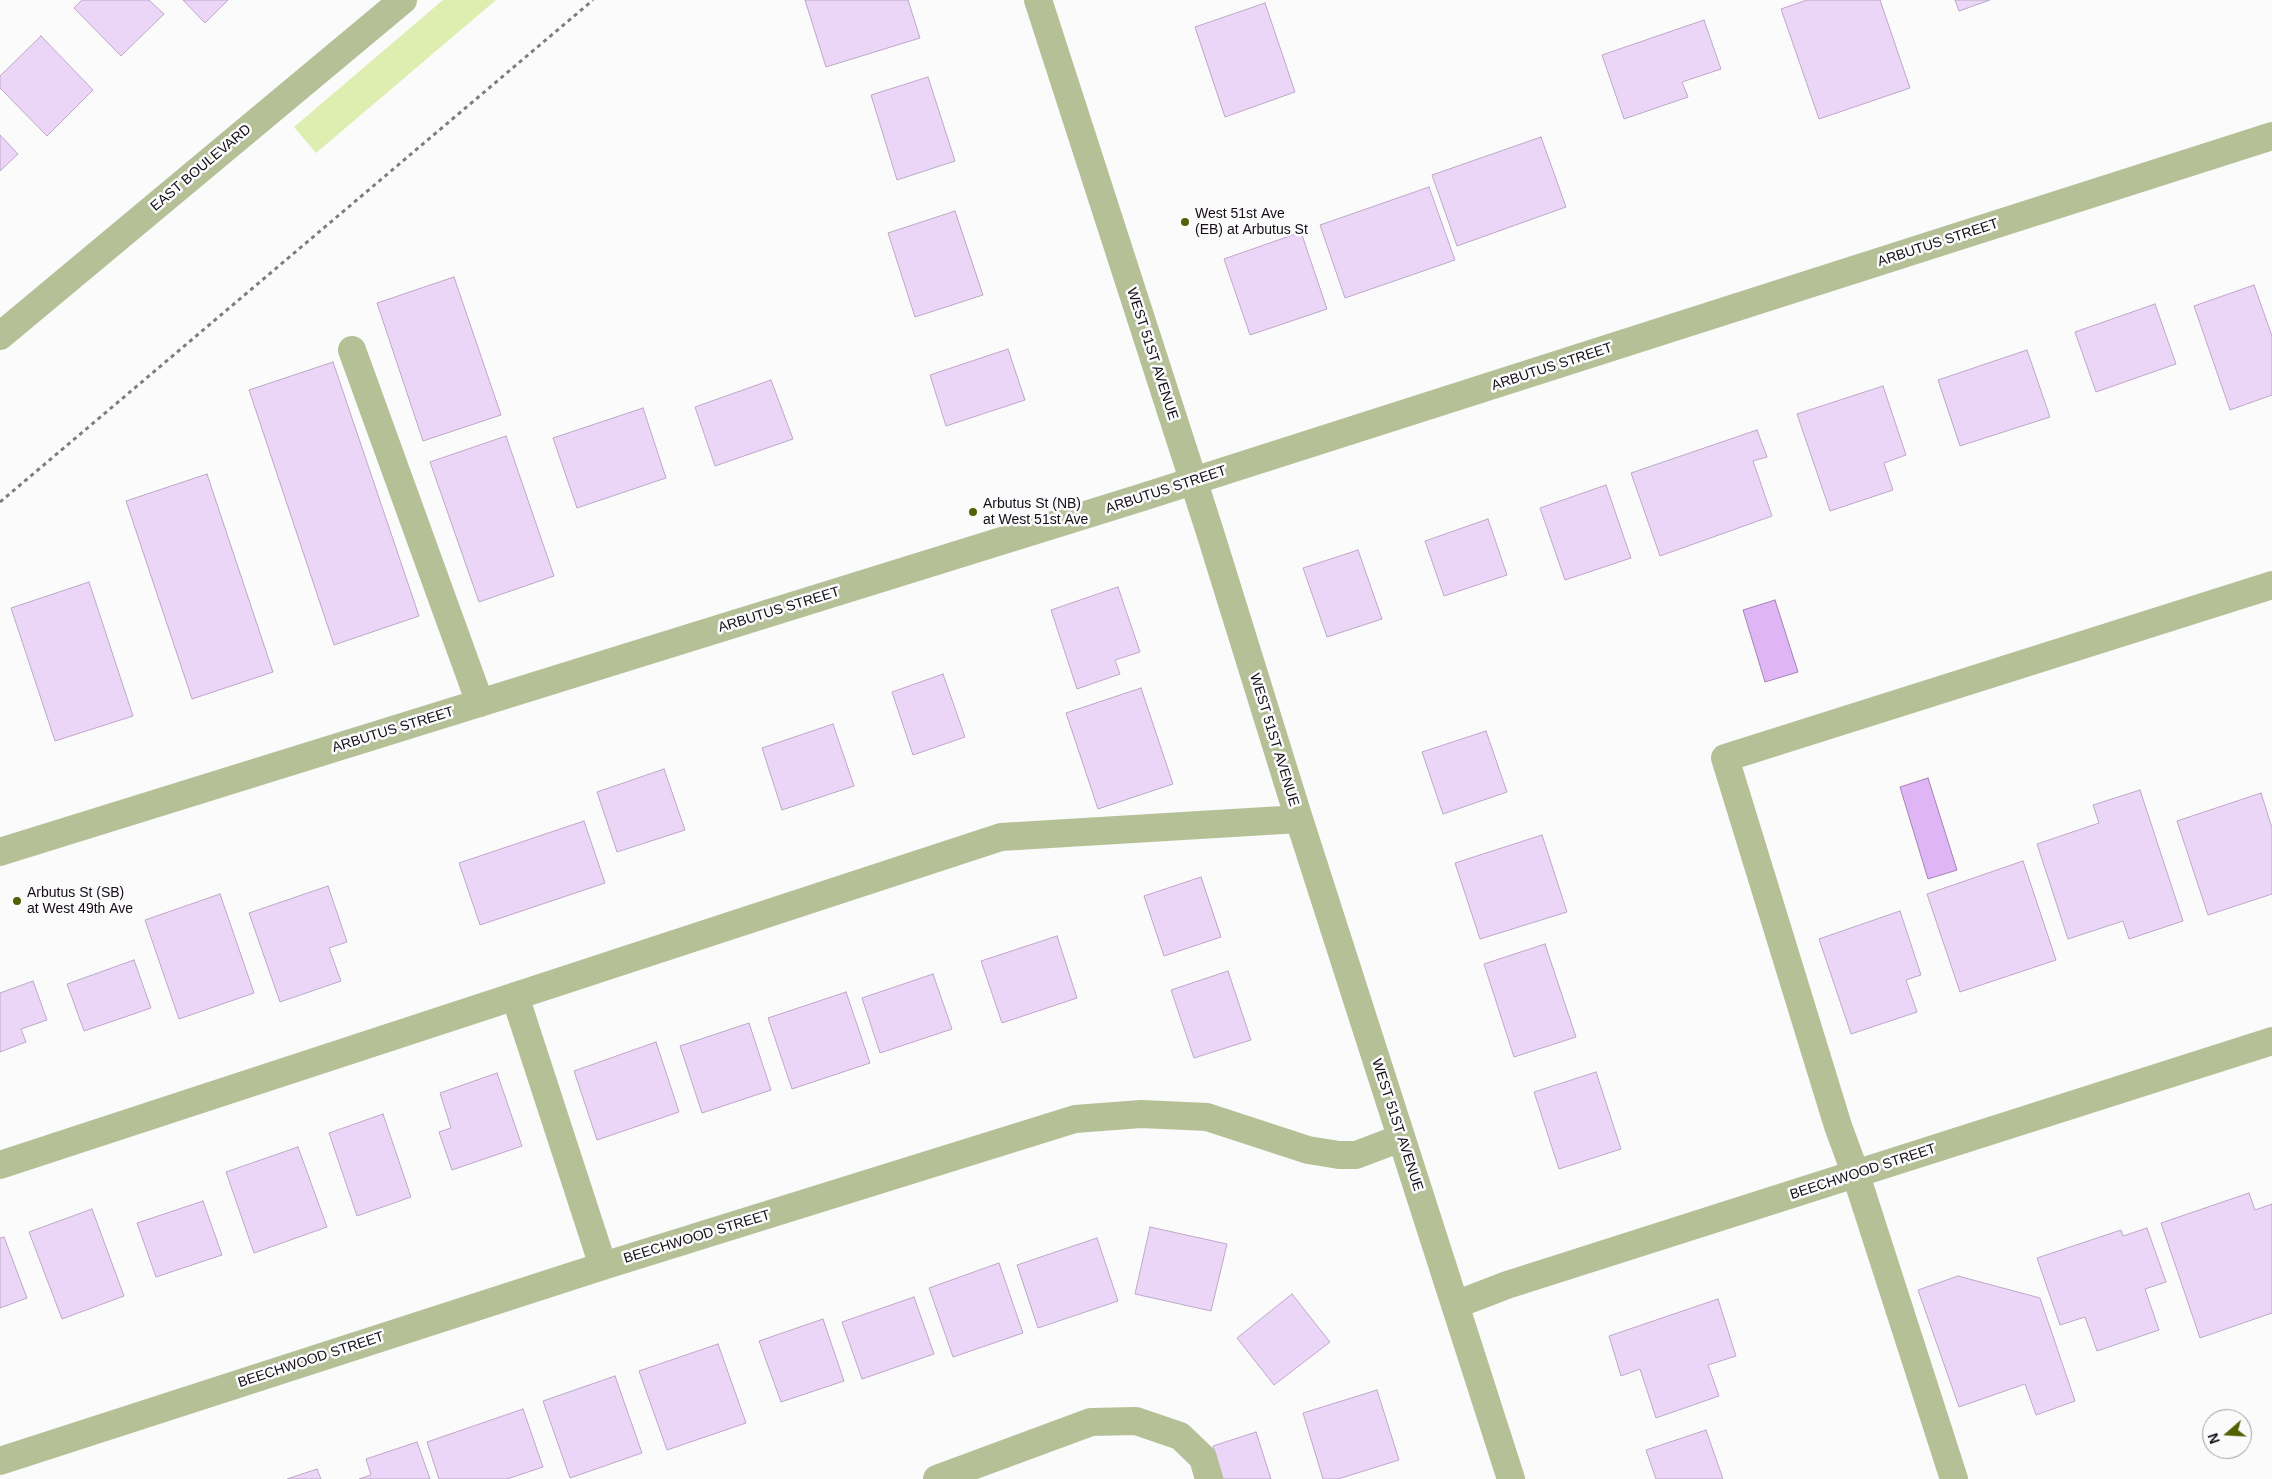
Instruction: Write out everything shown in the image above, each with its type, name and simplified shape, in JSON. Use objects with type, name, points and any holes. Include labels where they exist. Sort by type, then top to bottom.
[{"type":"street","name":"EAST BOULEVARD","points":[[0,336],[403,0]]},
{"type":"street","name":"WEST 51ST AVENUE","points":[[1038,0],[1511,1479]]},
{"type":"street","name":"ARBUTUS STREET","points":[[0,852],[1193,481],[2272,136]]},
{"type":"street","points":[[352,350],[480,703]]},
{"type":"street","points":[[1954,1479],[1856,1175],[1838,1126],[1726,758],[2272,585]]},
{"type":"street","points":[[0,1165],[1001,837],[1299,819]]},
{"type":"street","points":[[514,996],[603,1266]]},
{"type":"street","name":"BEECHWOOD STREET","points":[[1455,1305],[1507,1285],[2272,1041]]},
{"type":"street","name":"BEECHWOOD STREET","points":[[0,1461],[603,1266],[1075,1118],[1140,1114],[1207,1117],[1308,1150],[1339,1155],[1356,1155],[1402,1138]]},
{"type":"street","points":[[938,1479],[1091,1422],[1136,1421],[1180,1436],[1203,1458],[1209,1479]]},
{"type":"path","points":[[0,502],[593,0]]},
{"type":"green space","points":[[443,0],[496,0],[316,153],[294,127]]},
{"type":"shaded area","points":[[1775,600],[1798,672],[1765,682],[1743,610]]},
{"type":"shaded area","points":[[1928,778],[1957,870],[1928,879],[1900,787]]},
{"type":"building","points":[[82,0],[149,0],[164,14],[121,56],[74,8]]},
{"type":"building","points":[[183,0],[228,0],[205,23]]},
{"type":"building","points":[[805,0],[908,0],[920,38],[826,67]]},
{"type":"building","points":[[1807,0],[1880,0],[1910,88],[1819,119],[1781,9]]},
{"type":"building","points":[[1955,0],[1990,0],[1959,11]]},
{"type":"building","points":[[1265,3],[1295,92],[1225,117],[1195,27]]},
{"type":"building","points":[[1704,20],[1721,69],[1682,82],[1688,97],[1624,119],[1602,55]]},
{"type":"building","points":[[41,36],[93,90],[47,136],[0,88],[0,76]]},
{"type":"building","points":[[928,77],[955,161],[897,180],[871,95]]},
{"type":"building","points":[[0,135],[18,154],[0,171]]},
{"type":"building","points":[[1541,137],[1566,207],[1457,246],[1432,175]]},
{"type":"building","points":[[1429,187],[1455,260],[1345,298],[1320,225]]},
{"type":"building","points":[[955,211],[983,295],[915,317],[888,233]]},
{"type":"building","points":[[1301,232],[1327,309],[1250,335],[1224,259]]},
{"type":"building","points":[[454,277],[501,415],[423,441],[377,303]]},
{"type":"building","points":[[2254,285],[2272,336],[2272,395],[2230,410],[2194,306]]},
{"type":"building","points":[[2155,304],[2176,364],[2096,392],[2075,332]]},
{"type":"building","points":[[1008,349],[1025,400],[946,426],[930,375]]},
{"type":"building","points":[[2027,350],[2050,417],[1960,446],[1938,380]]},
{"type":"building","points":[[333,362],[419,616],[334,645],[249,390]]},
{"type":"building","points":[[771,380],[793,439],[715,466],[695,407]]},
{"type":"building","points":[[1883,386],[1906,455],[1884,463],[1893,490],[1830,511],[1797,414]]},
{"type":"building","points":[[643,408],[666,478],[577,508],[553,438]]},
{"type":"building","points":[[1757,430],[1767,457],[1753,461],[1772,516],[1660,556],[1631,473]]},
{"type":"building","points":[[506,436],[554,576],[479,602],[430,462]]},
{"type":"building","points":[[207,474],[273,672],[192,699],[126,501]]},
{"type":"building","points":[[1606,485],[1631,558],[1565,580],[1540,508]]},
{"type":"building","points":[[1488,519],[1507,575],[1444,596],[1425,541]]},
{"type":"building","points":[[1358,550],[1382,619],[1327,637],[1303,568]]},
{"type":"building","points":[[89,582],[133,716],[55,741],[11,608]]},
{"type":"building","points":[[1118,587],[1140,652],[1115,660],[1120,674],[1077,689],[1051,610]]},
{"type":"building","points":[[943,674],[965,737],[913,755],[892,692]]},
{"type":"building","points":[[1141,688],[1173,784],[1098,809],[1066,713]]},
{"type":"building","points":[[833,724],[854,786],[782,810],[762,748]]},
{"type":"building","points":[[1486,731],[1507,792],[1443,814],[1422,752]]},
{"type":"building","points":[[664,769],[685,830],[617,852],[597,792]]},
{"type":"building","points":[[2140,790],[2183,921],[2129,939],[2123,921],[2068,939],[2037,844],[2099,823],[2093,805]]},
{"type":"building","points":[[2261,793],[2272,828],[2272,894],[2208,915],[2177,821]]},
{"type":"building","points":[[584,821],[605,883],[480,925],[459,863]]},
{"type":"building","points":[[1542,835],[1567,912],[1480,939],[1455,863]]},
{"type":"building","points":[[2023,861],[2056,960],[1960,992],[1927,894]]},
{"type":"building","points":[[1201,877],[1221,937],[1164,956],[1144,896]]},
{"type":"building","points":[[328,886],[347,942],[329,948],[341,981],[280,1002],[249,913]]},
{"type":"building","points":[[220,894],[254,993],[179,1019],[145,920]]},
{"type":"building","points":[[1900,911],[1921,975],[1906,980],[1917,1012],[1851,1034],[1819,939]]},
{"type":"building","points":[[1057,936],[1077,998],[1002,1023],[981,961]]},
{"type":"building","points":[[1545,944],[1576,1037],[1514,1057],[1484,964]]},
{"type":"building","points":[[134,960],[151,1008],[84,1031],[67,984]]},
{"type":"building","points":[[1228,971],[1251,1040],[1194,1058],[1171,990]]},
{"type":"building","points":[[933,974],[952,1029],[880,1053],[862,998]]},
{"type":"building","points":[[33,981],[47,1020],[21,1029],[26,1042],[0,1052],[0,993]]},
{"type":"building","points":[[846,992],[870,1063],[792,1089],[768,1018]]},
{"type":"building","points":[[749,1023],[771,1090],[702,1113],[680,1046]]},
{"type":"building","points":[[656,1042],[679,1112],[597,1140],[574,1071]]},
{"type":"building","points":[[1596,1072],[1621,1149],[1559,1169],[1534,1092]]},
{"type":"building","points":[[497,1073],[522,1146],[452,1170],[439,1132],[451,1128],[440,1093]]},
{"type":"building","points":[[383,1114],[411,1197],[357,1216],[329,1133]]},
{"type":"building","points":[[298,1147],[327,1227],[254,1253],[226,1172]]},
{"type":"building","points":[[2249,1193],[2255,1210],[2272,1204],[2272,1313],[2200,1338],[2161,1223]]},
{"type":"building","points":[[203,1201],[222,1255],[156,1277],[137,1223]]},
{"type":"building","points":[[92,1209],[124,1296],[62,1319],[29,1232]]},
{"type":"building","points":[[1150,1227],[1227,1244],[1211,1311],[1135,1294]]},
{"type":"building","points":[[2147,1228],[2166,1282],[2145,1289],[2159,1330],[2097,1351],[2085,1317],[2060,1325],[2037,1258],[2121,1230],[2123,1236]]},
{"type":"building","points":[[4,1237],[27,1298],[0,1308],[0,1238]]},
{"type":"building","points":[[1097,1238],[1118,1301],[1038,1328],[1017,1265]]},
{"type":"building","points":[[999,1263],[1023,1333],[953,1357],[929,1288]]},
{"type":"building","points":[[1958,1276],[2040,1298],[2075,1401],[2036,1415],[2025,1384],[1959,1407],[1918,1290]]},
{"type":"building","points":[[1292,1294],[1330,1342],[1274,1385],[1237,1338]]},
{"type":"building","points":[[914,1297],[934,1354],[862,1379],[842,1322]]},
{"type":"building","points":[[1718,1299],[1736,1356],[1708,1365],[1719,1396],[1656,1418],[1640,1369],[1621,1376],[1609,1336]]},
{"type":"building","points":[[823,1319],[844,1381],[781,1402],[759,1341]]},
{"type":"building","points":[[718,1344],[746,1423],[667,1450],[639,1371]]},
{"type":"building","points":[[615,1376],[642,1453],[570,1478],[543,1401]]},
{"type":"building","points":[[1377,1390],[1399,1460],[1338,1479],[1323,1479],[1303,1413]]},
{"type":"building","points":[[523,1409],[543,1467],[507,1479],[439,1479],[427,1442]]},
{"type":"building","points":[[1706,1430],[1723,1479],[1656,1479],[1646,1450]]},
{"type":"building","points":[[1256,1432],[1271,1479],[1223,1479],[1213,1446]]},
{"type":"building","points":[[417,1442],[430,1479],[359,1479],[371,1475],[366,1459]]},
{"type":"building","points":[[317,1469],[321,1479],[287,1479]]},
{"type":"place","name":"West 51st Ave (EB) at Arbutus St","points":[[1185,222]]},
{"type":"place","name":"Arbutus St (NB) at West 51st Ave","points":[[973,512]]},
{"type":"place","name":"Arbutus St (SB) at West 49th Ave","points":[[17,901]]}]
